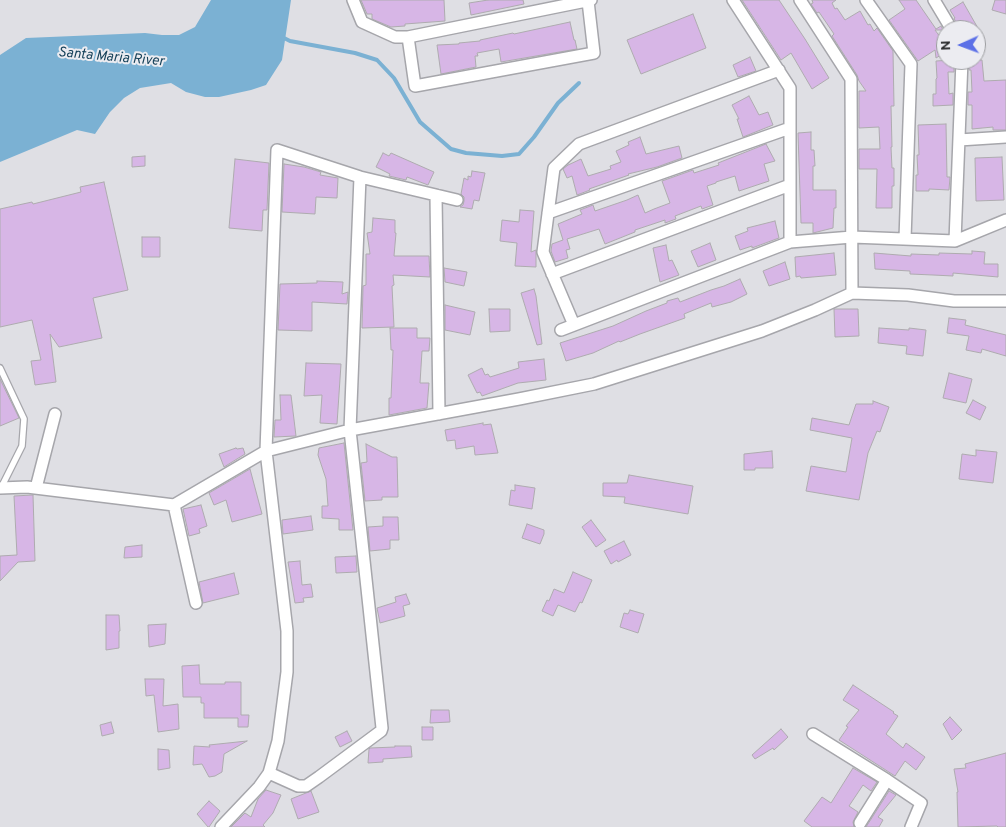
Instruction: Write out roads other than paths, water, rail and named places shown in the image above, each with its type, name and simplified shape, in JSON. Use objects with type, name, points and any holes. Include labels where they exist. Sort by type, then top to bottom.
[{"type":"street","points":[[353,0],[362,22],[395,37],[408,37],[589,0],[594,53],[415,86],[408,37]]},
{"type":"street","points":[[733,0],[790,88],[790,242]]},
{"type":"street","points":[[800,0],[851,78],[852,294]]},
{"type":"street","points":[[866,0],[911,64],[905,239]]},
{"type":"street","points":[[934,0],[946,20]]},
{"type":"street","points":[[574,325],[543,252],[554,168],[578,144],[779,70]]},
{"type":"street","points":[[954,241],[962,70]]},
{"type":"street","points":[[548,213],[790,128]]},
{"type":"street","points":[[959,140],[1006,137]]},
{"type":"street","points":[[221,827],[259,787],[269,773],[278,741],[287,672],[287,631],[266,451],[277,150],[360,177],[457,200]]},
{"type":"street","points":[[269,773],[298,786],[306,786],[381,731],[382,728],[350,430],[360,177]]},
{"type":"street","points":[[552,274],[790,185]]},
{"type":"street","points":[[436,195],[439,414]]},
{"type":"street","points":[[561,330],[790,242],[852,237],[954,241],[1006,220]]},
{"type":"street","points":[[1,488],[36,488],[174,504],[266,451],[350,430],[594,384],[762,331],[852,294],[908,295],[954,301],[1006,301]]},
{"type":"street","points":[[36,488],[55,414]]},
{"type":"street","points":[[174,504],[196,603]]},
{"type":"street","points":[[813,734],[921,803],[911,827]]},
{"type":"street","points":[[860,822],[887,780]]},
{"type":"lane","points":[[0,368],[24,419],[22,446],[1,488]]},
{"type":"water","name":"Santa Maria River","points":[[211,0],[291,0],[282,60],[266,85],[219,97],[205,97],[186,92],[171,83],[140,88],[124,98],[110,112],[95,134],[77,130],[0,162],[0,55],[26,38],[145,33],[179,35],[195,27]]},
{"type":"waterway","points":[[282,37],[290,41],[355,53],[377,60],[394,78],[420,122],[451,149],[466,153],[502,156],[519,154],[534,137],[558,103],[579,83]]}]
